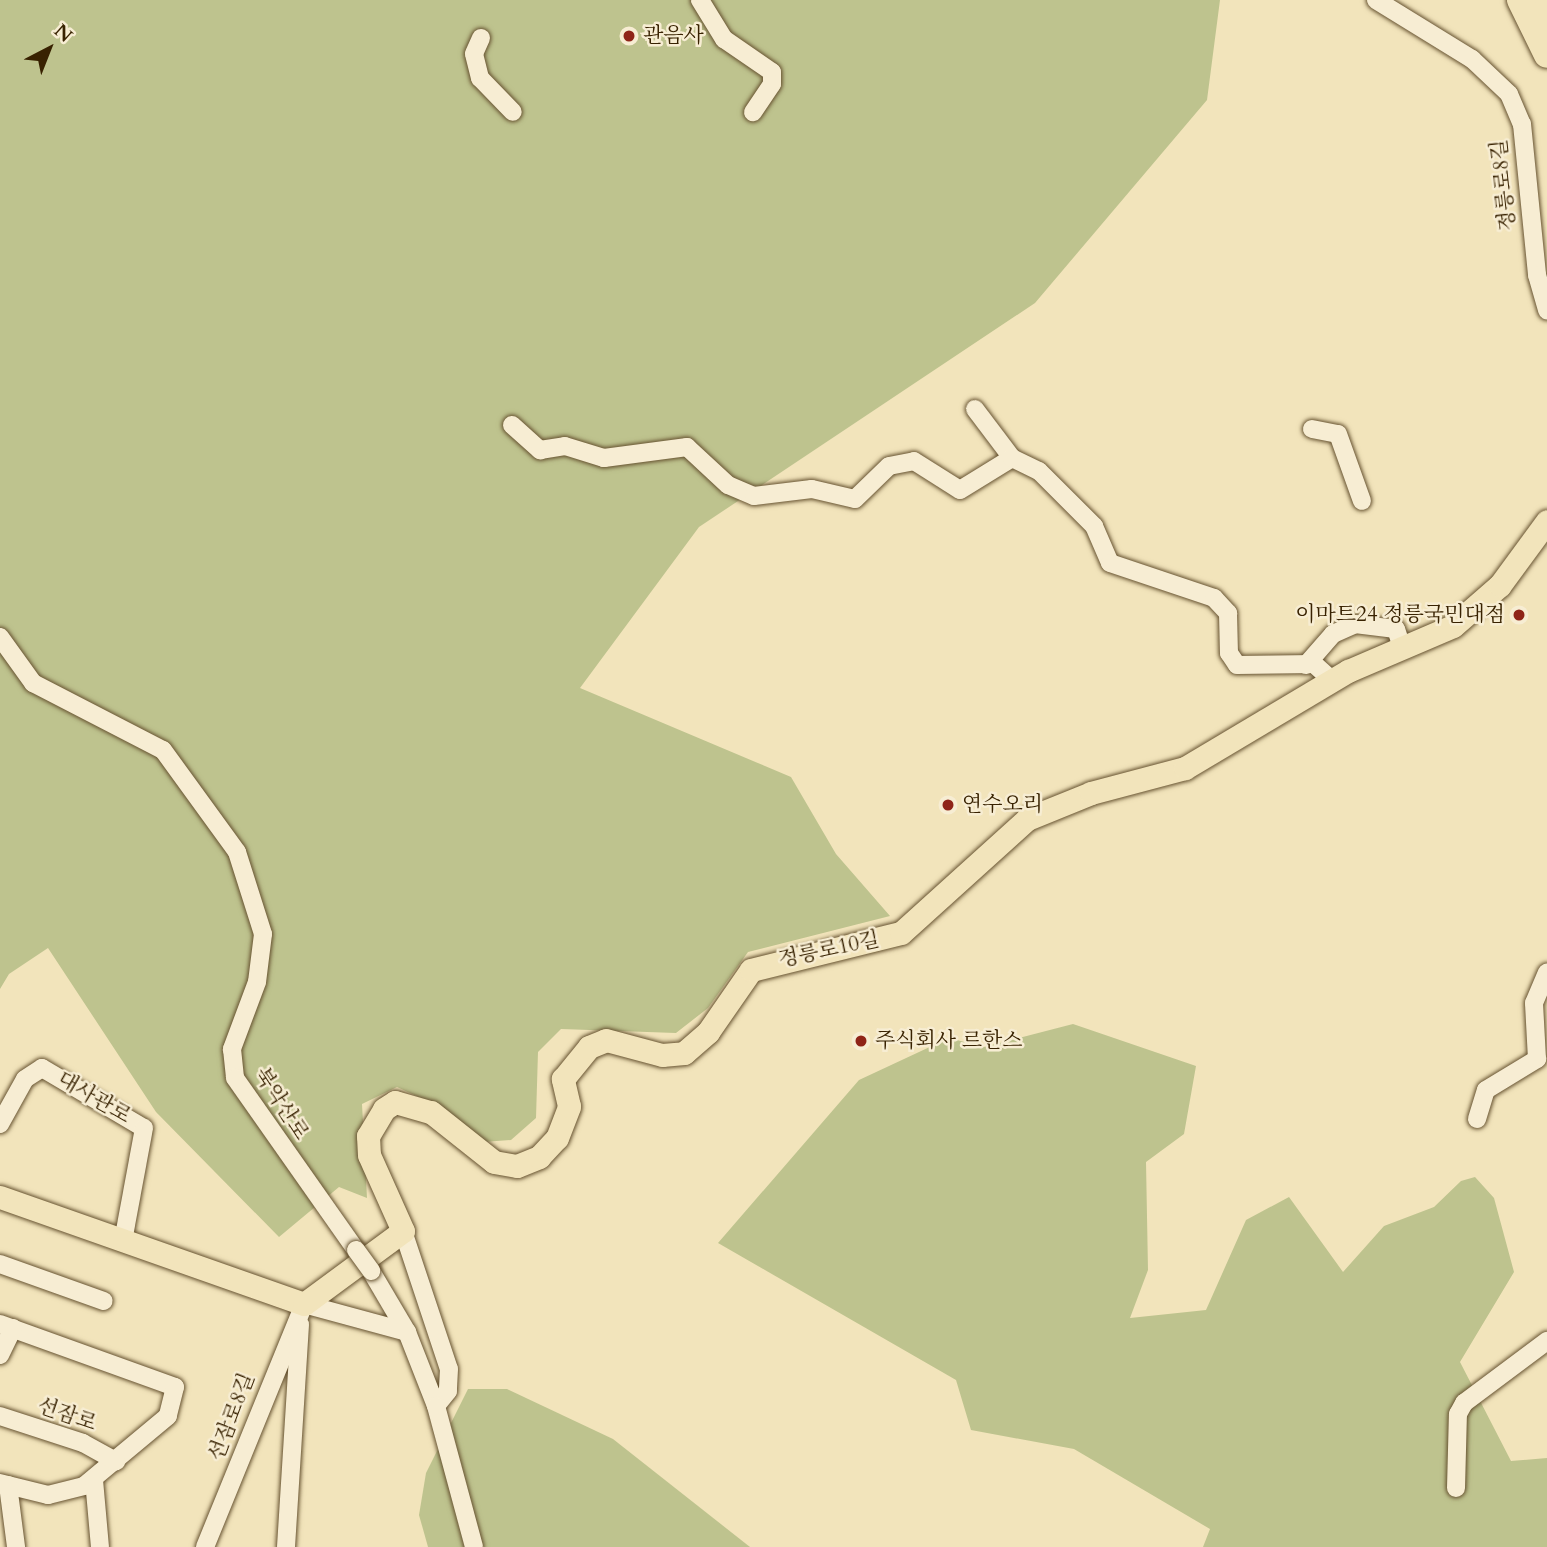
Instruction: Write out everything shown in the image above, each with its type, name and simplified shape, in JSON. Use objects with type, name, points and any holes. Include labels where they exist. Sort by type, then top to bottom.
[{"type":"highway","points":[[1520,0],[1547,55]]},
{"type":"highway","points":[[1538,0],[1547,25]]},
{"type":"main road","points":[[1538,0],[1547,20]]},
{"type":"main road","name":"정릉로10길","points":[[403,1231],[369,1155],[368,1136],[384,1109],[395,1102],[431,1112],[494,1162],[517,1166],[539,1157],[557,1138],[569,1106],[563,1079],[589,1047],[606,1040],[662,1055],[684,1053],[708,1032],[751,970],[901,933],[1027,819],[1091,793],[1185,768],[1332,681],[1453,626],[1490,596],[1547,521]]},
{"type":"main road","points":[[0,1196],[304,1304],[403,1231]]},
{"type":"street","points":[[700,0],[723,39],[772,72],[772,84],[753,112]]},
{"type":"street","name":"정릉로8길","points":[[1376,0],[1472,59],[1508,94],[1522,124],[1536,275],[1547,311]]},
{"type":"street","points":[[1538,0],[1547,13]]},
{"type":"street","points":[[481,38],[474,54],[480,78],[513,112]]},
{"type":"street","points":[[975,410],[1012,458],[1039,471],[1094,526],[1110,563],[1214,598],[1228,613],[1229,653],[1237,665],[1314,664],[1332,681]]},
{"type":"street","points":[[512,425],[540,450],[565,446],[604,458],[687,447],[728,485],[754,496],[812,489],[855,499],[889,466],[914,461],[960,490],[1012,458]]},
{"type":"street","points":[[1312,429],[1338,434],[1362,501]]},
{"type":"street","points":[[1306,665],[1333,634],[1355,624],[1396,629],[1403,650]]},
{"type":"street","name":"북악산로","points":[[0,637],[5,653],[33,683],[163,751],[237,852],[263,934],[257,982],[232,1049],[235,1078],[371,1271],[407,1332],[436,1406],[474,1547]]},
{"type":"street","points":[[1477,1119],[1486,1090],[1537,1059],[1534,1003],[1547,973]]},
{"type":"street","name":"대사관로","points":[[0,1124],[25,1079],[42,1068],[144,1128],[123,1241]]},
{"type":"street","points":[[403,1231],[449,1370],[448,1391],[436,1406]]},
{"type":"street","points":[[0,1264],[104,1301]]},
{"type":"street","points":[[286,1547],[296,1346],[304,1304],[407,1332]]},
{"type":"street","name":"선잠로8길","points":[[205,1547],[304,1304]]},
{"type":"street","points":[[0,1355],[7,1326],[175,1387],[168,1416],[94,1480],[48,1495],[4,1484],[16,1547]]},
{"type":"street","points":[[1456,1488],[1458,1414],[1464,1403],[1547,1341]]},
{"type":"street","name":"선잠로","points":[[0,1416],[83,1443],[116,1461]]},
{"type":"street","points":[[94,1480],[100,1547]]},
{"type":"green space","points":[[0,0],[1220,0],[1207,100],[1035,303],[699,527],[580,688],[791,777],[836,854],[890,916],[748,952],[708,1008],[676,1033],[561,1029],[538,1052],[536,1118],[511,1140],[483,1142],[438,1106],[397,1087],[362,1104],[367,1198],[339,1187],[279,1237],[156,1112],[48,948],[9,974],[0,989]]},
{"type":"green space","points":[[1073,1024],[1196,1066],[1184,1134],[1146,1162],[1148,1270],[1130,1318],[1206,1310],[1246,1220],[1289,1197],[1343,1272],[1384,1226],[1434,1207],[1461,1181],[1475,1177],[1494,1198],[1514,1272],[1460,1362],[1511,1461],[1547,1458],[1547,1547],[1203,1547],[1210,1529],[1074,1449],[971,1430],[956,1380],[718,1243],[859,1080],[949,1038],[984,1047]]},
{"type":"green space","points":[[468,1389],[507,1389],[613,1439],[750,1547],[428,1547],[419,1515],[426,1473]]},
{"type":"place","name":"관음사","points":[[629,36]]},
{"type":"place","name":"이마트24 정릉국민대점","points":[[1519,615]]},
{"type":"place","name":"연수오리","points":[[948,805]]},
{"type":"place","name":"주식회사 르한스","points":[[861,1041]]}]
